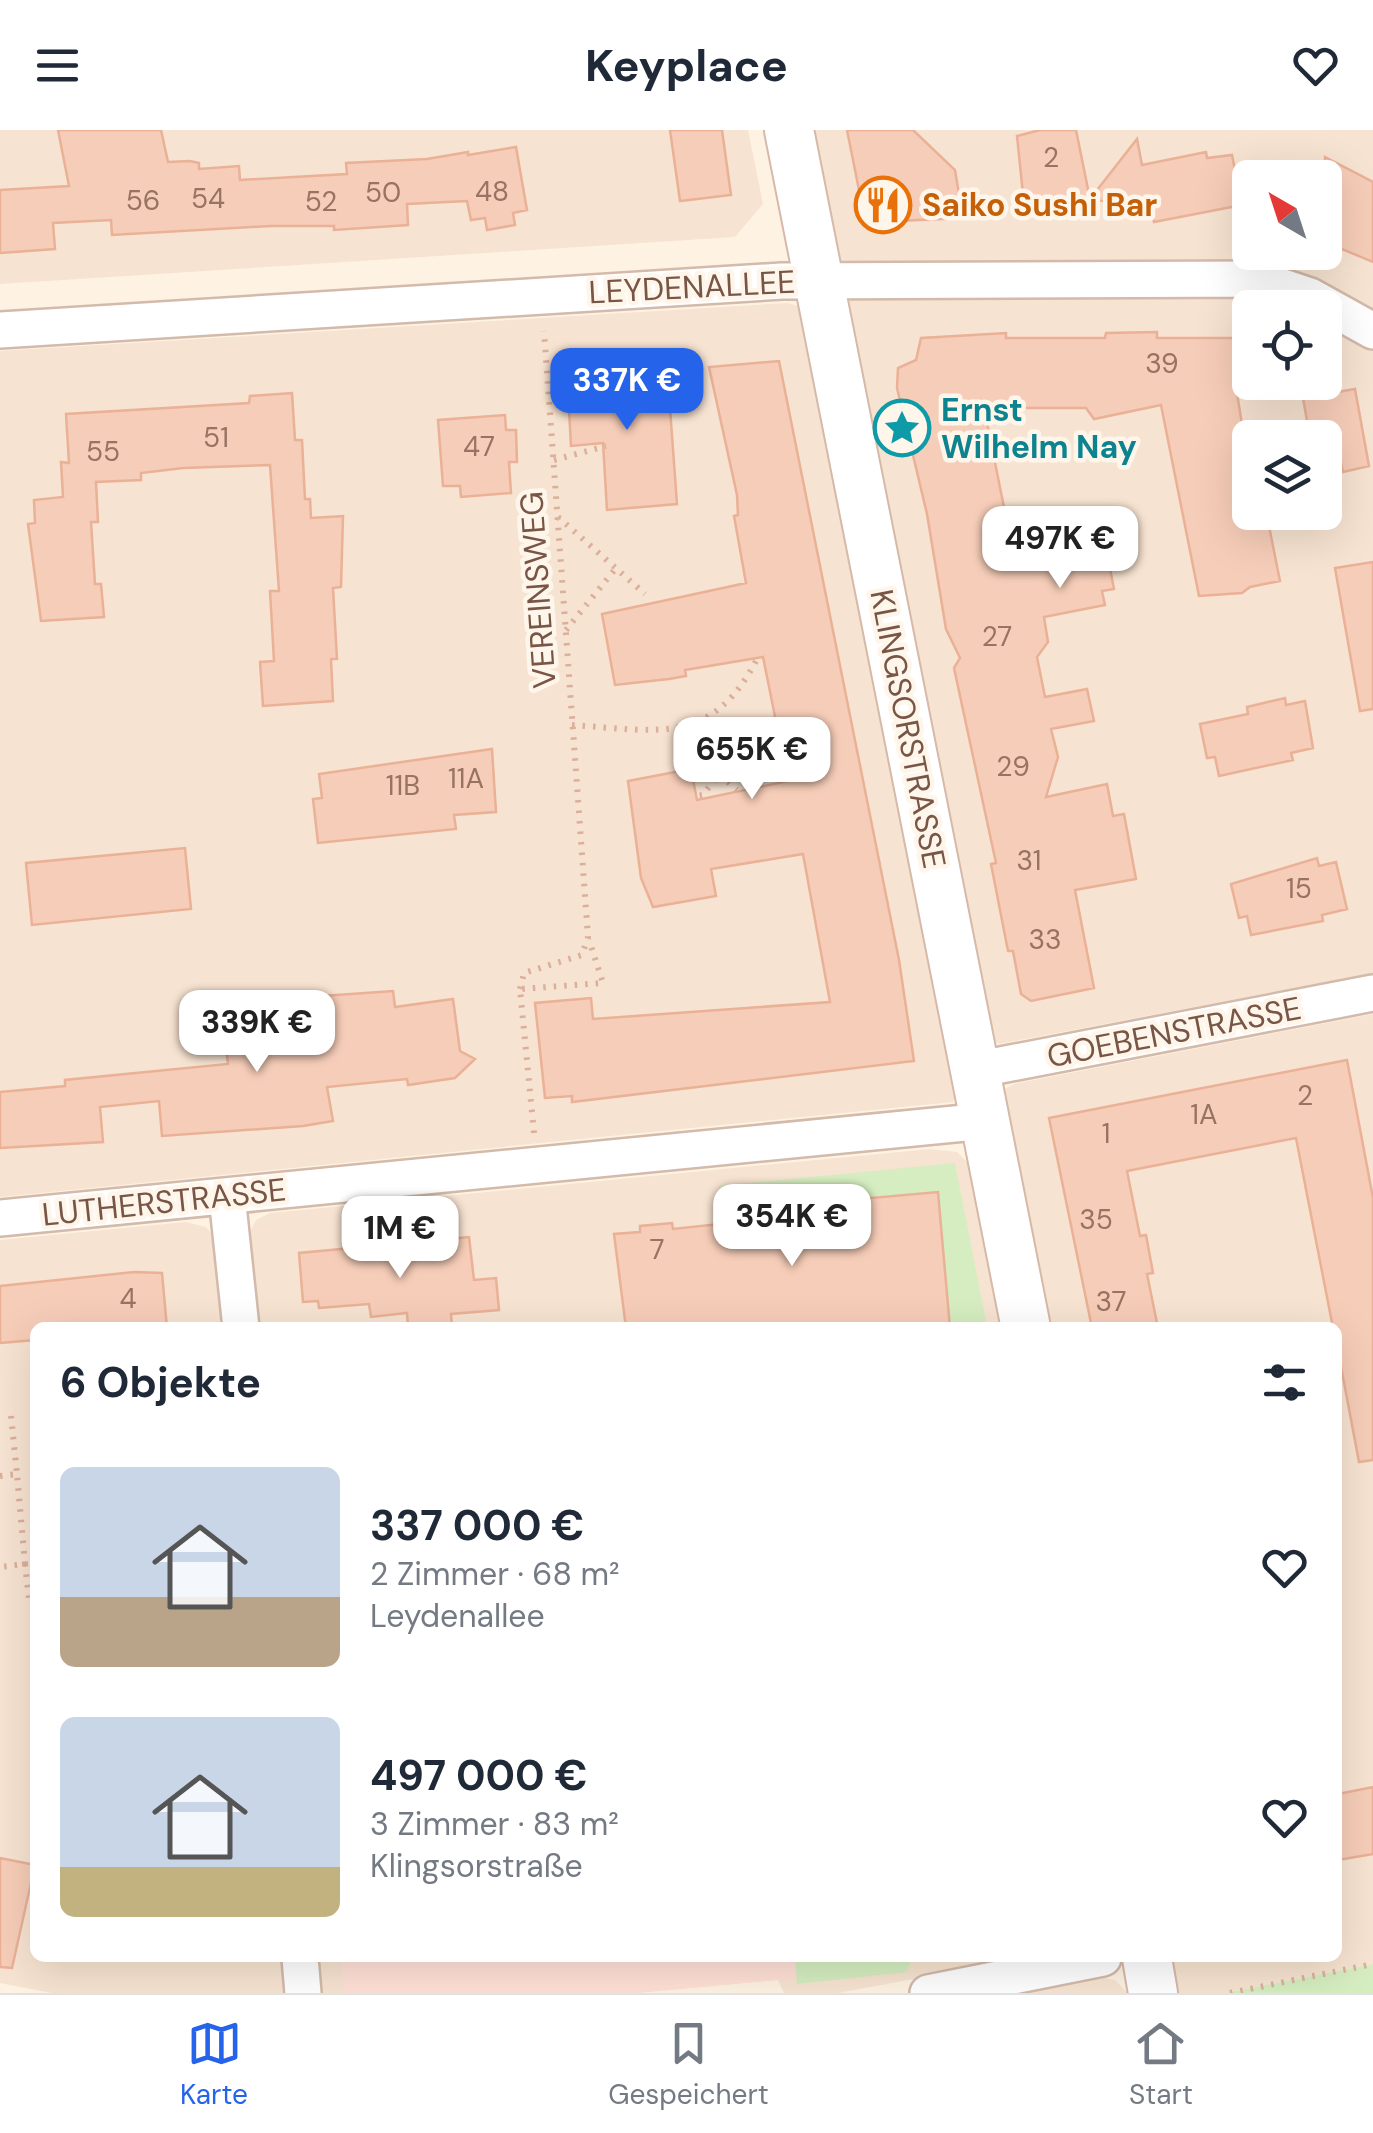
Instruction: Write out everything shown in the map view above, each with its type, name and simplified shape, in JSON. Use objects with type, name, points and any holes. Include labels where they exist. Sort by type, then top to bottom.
[{"type":"street","name":"KLINGSORSTRASSE","points":[[789,130],[1025,1322]]},
{"type":"street","name":"LEYDENALLEE","points":[[0,330],[820,280],[1259,278],[1310,296],[1373,331]]},
{"type":"street","name":"GOEBENSTRASSE","points":[[975,1070],[1373,994]]},
{"type":"street","name":"LUTHERSTRASSE","points":[[0,1218],[985,1121]]},
{"type":"street","points":[[227,1196],[240,1322]]},
{"type":"street","points":[[300,1962],[303,1993]]},
{"type":"street","points":[[928,1993],[1084,1962]]},
{"type":"street","points":[[1148,1962],[1153,1993]]},
{"type":"path","name":"VEREINSWEG","points":[[520,989],[603,983],[588,936],[544,331]]},
{"type":"path","points":[[554,460],[606,446]]},
{"type":"path","points":[[558,516],[646,594]]},
{"type":"path","points":[[566,631],[616,568]]},
{"type":"path","name":"VEREINSWEG","points":[[572,725],[683,728],[702,723],[723,710],[742,689],[758,658]]},
{"type":"path","points":[[683,728],[724,757],[719,774],[703,795],[696,796]]},
{"type":"path","points":[[719,774],[785,765]]},
{"type":"path","points":[[719,774],[737,790]]},
{"type":"path","points":[[534,1134],[520,989],[524,973],[582,956],[588,936]]},
{"type":"path","points":[[11,1416],[30,1601]]},
{"type":"path","points":[[0,1476],[17,1474]]},
{"type":"path","points":[[0,1567],[25,1564]]},
{"type":"path","points":[[1230,1993],[1373,1964]]},
{"type":"shaded area","points":[[0,130],[748,130],[763,204],[735,237],[0,284]]},
{"type":"shaded area","points":[[809,130],[1373,130],[1373,313],[1342,297],[1342,290],[1329,290],[1287,270],[1342,270],[1342,160],[1232,160],[1232,262],[841,261],[835,256]]},
{"type":"shaded area","points":[[1232,296],[1232,400],[1342,400],[1342,333],[1373,351],[1373,973],[999,1044],[993,1040],[848,304],[852,298]]},
{"type":"shaded area","points":[[788,303],[801,307],[956,1093],[953,1102],[0,1197],[0,351]]},
{"type":"shaded area","points":[[1373,1014],[1373,1964],[1225,1993],[1175,1993],[1170,1962],[1342,1962],[1342,1322],[1046,1322],[1002,1098],[1005,1089],[1014,1084]]},
{"type":"shaded area","points":[[930,1149],[957,1152],[971,1166],[1002,1322],[255,1322],[248,1236],[256,1220],[270,1213]]},
{"type":"shaded area","points":[[186,1222],[206,1227],[215,1238],[223,1322],[30,1322],[30,1962],[286,1962],[290,1993],[52,1993],[0,1983],[0,1240]]},
{"type":"shaded area","points":[[318,1962],[1005,1962],[838,1993],[784,1993],[778,1980],[637,1993],[322,1993]]},
{"type":"shaded area","points":[[341,1962],[795,1962],[797,1978],[634,1993],[344,1993]]},
{"type":"shaded area","points":[[1095,1976],[1115,1980],[1128,1993],[1007,1993]]},
{"type":"green space","points":[[955,1163],[986,1322],[733,1322],[719,1186]]},
{"type":"green space","points":[[795,1962],[911,1962],[907,1972],[797,1984]]},
{"type":"green space","points":[[1373,1964],[1373,1993],[1225,1993]]},
{"type":"building","points":[[58,130],[161,130],[168,162],[199,163],[199,169],[239,166],[240,180],[347,174],[346,163],[427,159],[516,147],[527,210],[513,213],[515,225],[487,230],[485,218],[471,220],[467,201],[407,204],[408,225],[334,230],[334,226],[271,226],[112,235],[111,220],[53,223],[55,249],[0,253],[0,190],[69,186]]},
{"type":"building","points":[[670,130],[722,130],[731,195],[680,201]]},
{"type":"building","points":[[847,130],[913,130],[955,170],[963,218],[875,222],[864,215]]},
{"type":"building","points":[[1040,130],[1076,130],[1090,199],[1137,139],[1142,165],[1206,152],[1207,158],[1232,155],[1232,207],[1154,222],[1150,204],[1123,209],[1121,200],[1024,204],[1017,136]]},
{"type":"building","points":[[1342,166],[1373,182],[1373,262],[1342,249]]},
{"type":"building","points":[[1157,332],[1157,338],[1232,338],[1232,400],[1238,400],[1241,420],[1232,420],[1232,530],[1270,530],[1280,581],[1250,587],[1242,593],[1199,596],[1161,405],[1094,419],[1086,408],[984,408],[1012,547],[1090,533],[1093,545],[1105,543],[1114,589],[1102,591],[1105,605],[1044,617],[1048,642],[1037,657],[1045,697],[1087,689],[1094,721],[1051,729],[1058,757],[1046,797],[1107,784],[1113,816],[1124,814],[1136,879],[1075,890],[1094,988],[1031,1001],[1021,994],[1013,951],[1008,951],[991,864],[996,863],[954,668],[960,658],[946,629],[927,514],[897,388],[898,368],[916,360],[921,338],[1006,333],[1006,338],[1105,338],[1106,333]]},
{"type":"building","points":[[779,361],[899,960],[914,1061],[572,1102],[572,1096],[545,1098],[535,1003],[591,998],[593,1019],[830,1002],[803,854],[711,869],[716,896],[653,907],[641,878],[628,781],[691,769],[697,800],[788,781],[763,657],[685,670],[686,676],[615,685],[602,614],[746,583],[734,516],[738,515],[737,495],[709,367]]},
{"type":"building","points":[[667,367],[677,504],[607,510],[603,443],[571,446],[567,374]]},
{"type":"building","points":[[1355,389],[1369,466],[1343,472],[1342,420],[1307,420],[1303,400],[1342,400],[1342,391]]},
{"type":"building","points":[[292,393],[295,440],[302,440],[305,499],[310,499],[311,518],[343,516],[341,587],[333,588],[337,659],[331,659],[333,701],[263,706],[260,662],[274,661],[270,591],[279,591],[270,465],[183,468],[141,473],[141,480],[96,482],[98,522],[91,522],[95,584],[101,584],[104,617],[41,621],[28,524],[35,523],[34,500],[63,497],[61,462],[69,463],[66,414],[249,403],[250,396]]},
{"type":"building","points":[[505,415],[506,430],[516,430],[517,462],[509,462],[511,493],[461,497],[460,486],[443,486],[438,420]]},
{"type":"building","points":[[1373,562],[1373,709],[1360,711],[1335,568]]},
{"type":"building","points":[[1285,698],[1286,705],[1305,701],[1313,748],[1291,753],[1293,760],[1219,776],[1215,757],[1207,758],[1200,724],[1248,714],[1247,707]]},
{"type":"building","points":[[492,749],[496,812],[454,815],[456,829],[318,843],[313,799],[322,798],[319,774]]},
{"type":"building","points":[[185,848],[191,909],[32,925],[26,863]]},
{"type":"building","points":[[1317,858],[1319,866],[1336,862],[1347,909],[1322,915],[1323,921],[1251,935],[1247,916],[1239,918],[1231,884]]},
{"type":"building","points":[[393,991],[395,1007],[453,999],[460,1051],[475,1059],[455,1078],[408,1085],[407,1079],[327,1087],[333,1121],[303,1126],[162,1136],[159,1101],[100,1107],[103,1142],[0,1148],[0,1092],[65,1086],[65,1080],[228,1064],[225,1038],[298,1031],[294,998]]},
{"type":"building","points":[[1347,1060],[1373,1198],[1373,1460],[1359,1462],[1342,1372],[1342,1322],[1332,1322],[1296,1138],[1127,1171],[1140,1236],[1146,1235],[1153,1273],[1147,1274],[1157,1322],[1091,1322],[1049,1118]]},
{"type":"building","points":[[938,1192],[949,1322],[625,1322],[614,1234],[640,1232],[640,1226],[672,1223],[673,1229],[739,1222],[738,1210]]},
{"type":"building","points":[[469,1237],[474,1280],[496,1278],[499,1310],[451,1314],[452,1322],[408,1322],[407,1313],[371,1317],[369,1304],[319,1308],[318,1301],[303,1302],[299,1253]]},
{"type":"building","points":[[134,1272],[162,1273],[166,1322],[30,1322],[30,1340],[0,1343],[0,1286]]},
{"type":"building","points":[[1373,1787],[1373,1854],[1342,1859],[1342,1793]]},
{"type":"building","points":[[0,1858],[30,1864],[30,1887],[12,1968],[0,1967]]},
{"type":"place","name":"Saiko Sushi Bar","points":[[883,205]]},
{"type":"place","name":"Ernst Wilhelm Nay","points":[[902,428]]}]
